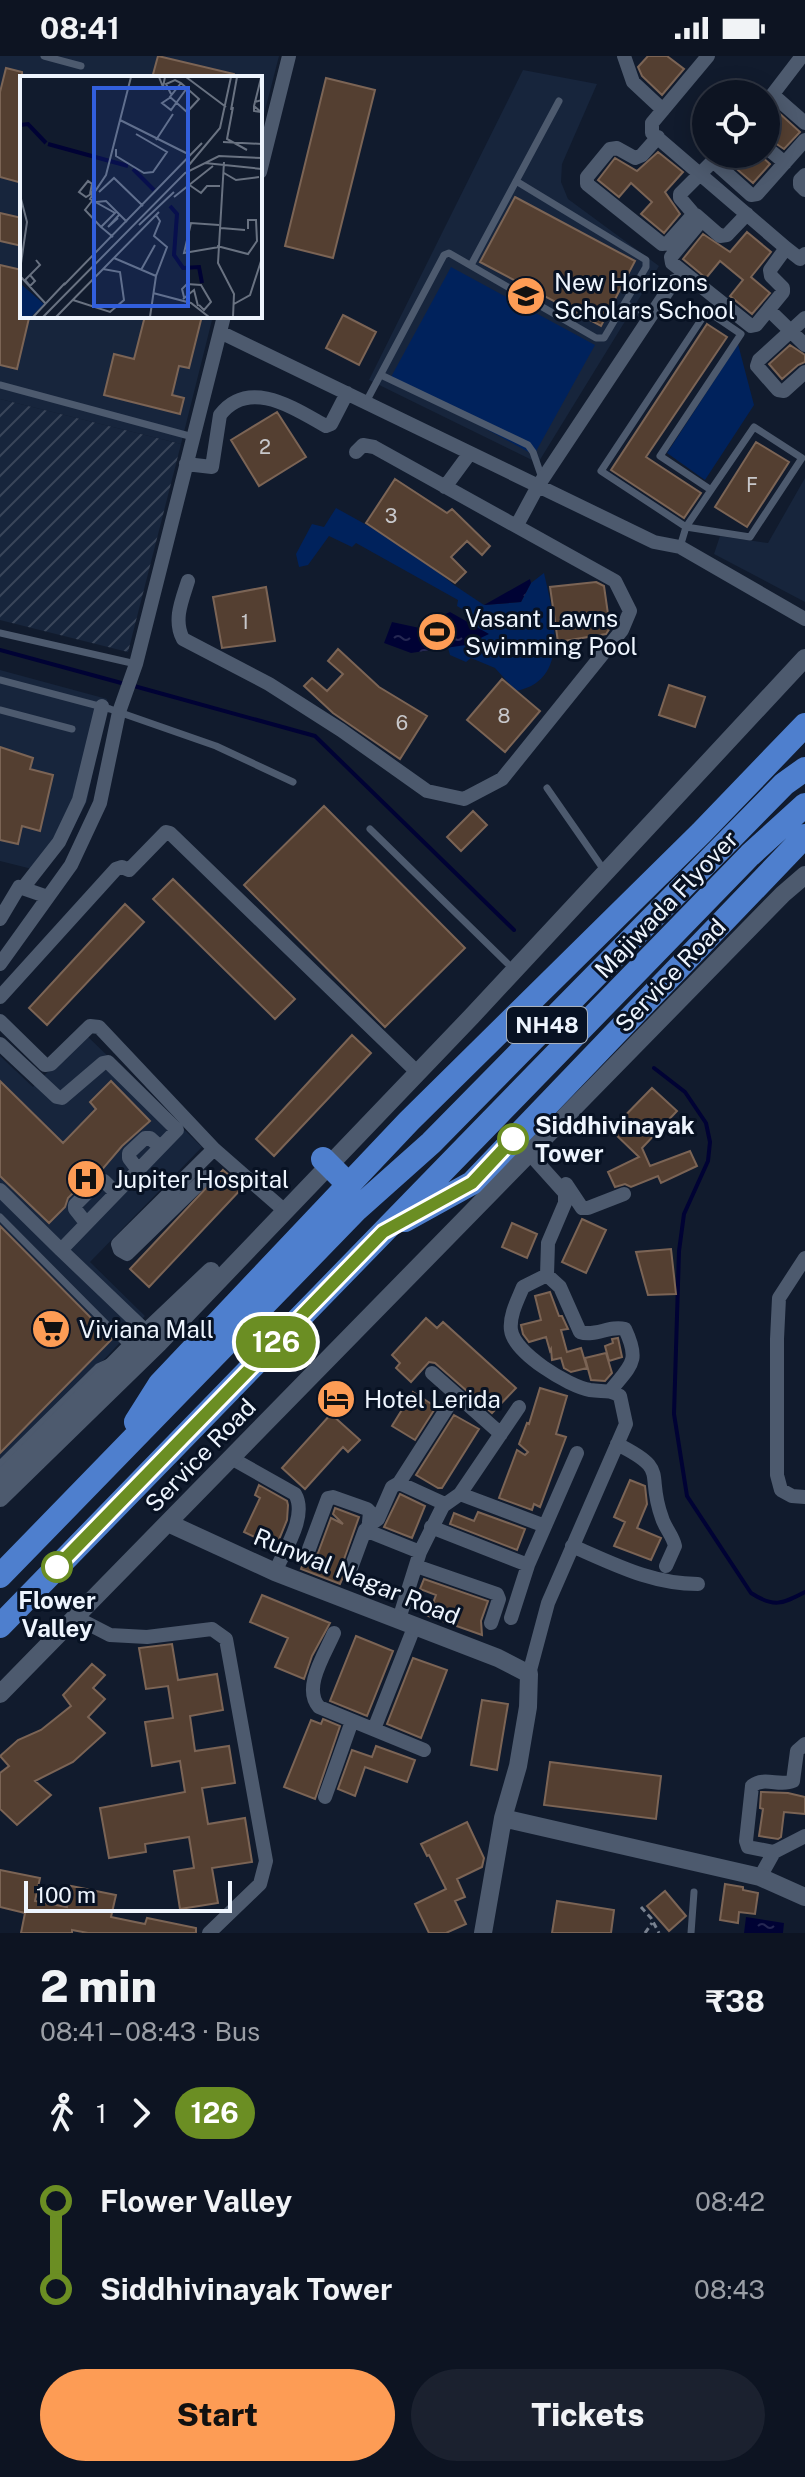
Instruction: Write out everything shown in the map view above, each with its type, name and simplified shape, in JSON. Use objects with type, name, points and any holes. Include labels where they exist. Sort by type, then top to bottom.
[{"type":"highway","points":[[321,1167],[349,1196],[409,1121],[701,833],[805,725]]},
{"type":"highway","points":[[784,784],[805,763]]},
{"type":"highway","name":"Majiwada Flyover","points":[[349,1196],[431,1143],[784,784],[805,769]]},
{"type":"highway","name":"Majiwada Flyover","points":[[383,1232],[750,855],[805,805]]},
{"type":"highway","points":[[383,1232],[472,1183],[805,836]]},
{"type":"highway","name":"NH48","points":[[0,1576],[111,1462],[349,1196]]},
{"type":"highway","name":"NH48","points":[[0,1626],[383,1232]]},
{"type":"street","points":[[262,164],[289,56]]},
{"type":"street","points":[[624,56],[633,82],[663,110]]},
{"type":"street","points":[[704,58],[652,123],[652,133],[786,248],[803,259]]},
{"type":"street","points":[[780,85],[800,59]]},
{"type":"street","points":[[780,106],[805,123]]},
{"type":"street","points":[[658,137],[642,155],[635,158],[617,148],[610,149],[587,177],[587,184],[662,244],[668,243],[692,216],[697,216]]},
{"type":"street","points":[[726,168],[751,195],[757,194],[805,140]]},
{"type":"street","points":[[780,159],[785,163]]},
{"type":"street","points":[[707,168],[680,194],[680,198],[720,236],[727,235],[747,214]]},
{"type":"street","points":[[805,175],[800,180],[805,190]]},
{"type":"street","points":[[697,216],[671,257],[672,263],[751,326],[756,325],[783,292],[770,270],[786,248]]},
{"type":"street","points":[[517,525],[540,483],[674,281]]},
{"type":"street","points":[[769,310],[805,345]]},
{"type":"street","points":[[0,964],[71,865],[100,803],[121,705],[136,664],[224,318]]},
{"type":"street","points":[[805,318],[759,360],[757,366],[778,390],[784,391],[805,372]]},
{"type":"street","points":[[220,332],[470,453],[540,483],[654,542],[680,547],[805,619]]},
{"type":"street","points":[[186,464],[212,467],[220,415],[239,401],[260,396],[297,410],[326,426],[331,424],[347,393]]},
{"type":"street","points":[[188,581],[178,614],[183,639],[269,684],[427,791],[464,799],[502,779],[622,630],[630,611],[615,581],[374,447],[363,445],[356,452]]},
{"type":"street","points":[[445,487],[470,453]]},
{"type":"street","points":[[0,1498],[414,1069],[544,940],[805,658]]},
{"type":"street","points":[[0,919],[18,886],[59,842],[79,800],[102,706]]},
{"type":"street","points":[[0,997],[116,869],[122,867],[129,870],[166,832],[414,1069]]},
{"type":"street","name":"Service Road","points":[[0,1694],[804,876]]},
{"type":"street","points":[[18,886],[48,897]]},
{"type":"street","points":[[414,1069],[537,932],[554,927]]},
{"type":"street","points":[[0,1021],[45,1065],[51,1064],[90,1026],[99,1027],[214,1149],[282,1208]]},
{"type":"street","points":[[0,1044],[57,1097],[62,1098],[108,1062],[177,1130],[61,1250]]},
{"type":"street","points":[[206,1177],[127,1254],[120,1250],[118,1244],[214,1149]]},
{"type":"street","points":[[533,1150],[559,1172],[582,1208],[624,1194]]},
{"type":"street","points":[[533,1150],[565,1193],[565,1203],[548,1243],[547,1275],[560,1287],[580,1332],[586,1334],[620,1327],[625,1329],[635,1351],[634,1358],[611,1390]]},
{"type":"street","points":[[0,1190],[153,1338]]},
{"type":"street","points":[[805,1258],[779,1298],[777,1339],[777,1475],[781,1490],[792,1496],[805,1497]]},
{"type":"street","points":[[483,1933],[503,1818],[518,1766],[528,1707],[529,1674],[548,1603],[626,1424],[620,1396],[611,1390],[590,1390],[540,1366],[511,1331],[512,1314],[523,1287],[547,1275]]},
{"type":"street","points":[[0,1480],[124,1354],[153,1338]]},
{"type":"street","points":[[432,1373],[501,1434]]},
{"type":"street","points":[[367,1526],[378,1519],[392,1487],[399,1483],[449,1405],[459,1397]]},
{"type":"street","points":[[374,1729],[407,1622],[418,1559],[431,1527],[445,1504],[460,1494],[519,1407]]},
{"type":"street","points":[[617,1444],[638,1454],[650,1463],[654,1471],[662,1518],[675,1546],[666,1566]]},
{"type":"street","points":[[511,1618],[528,1565],[577,1453]]},
{"type":"street","points":[[231,1458],[295,1494],[298,1500],[298,1517],[275,1572]]},
{"type":"street","points":[[399,1483],[445,1504]]},
{"type":"street","points":[[460,1494],[545,1526]]},
{"type":"street","points":[[309,1549],[328,1498],[367,1509],[370,1512],[367,1526],[351,1568]]},
{"type":"street","name":"Runwal Nagar Road","points":[[168,1523],[275,1572],[498,1658],[529,1674]]},
{"type":"street","points":[[367,1526],[418,1559],[497,1594],[499,1599],[491,1623]]},
{"type":"street","points":[[431,1527],[528,1565]]},
{"type":"street","points":[[572,1546],[647,1578],[677,1584],[698,1584]]},
{"type":"street","points":[[75,1617],[110,1635],[147,1637],[212,1629],[226,1639],[266,1861],[260,1884],[209,1933]]},
{"type":"street","points":[[334,1633],[312,1688],[312,1699],[319,1707],[424,1750]]},
{"type":"street","points":[[325,1797],[352,1721]]},
{"type":"street","points":[[774,1852],[748,1847],[746,1841],[752,1786],[760,1781],[789,1784],[793,1781],[797,1751],[800,1745],[805,1744]]},
{"type":"street","points":[[503,1818],[760,1877],[805,1897]]},
{"type":"street","points":[[760,1877],[774,1852],[805,1836]]},
{"type":"lane","points":[[44,56],[81,66]]},
{"type":"lane","points":[[471,265],[559,101]]},
{"type":"lane","points":[[366,402],[444,255],[449,253],[596,338],[604,338],[646,267],[646,260],[516,181]]},
{"type":"lane","points":[[626,304],[649,319]]},
{"type":"lane","points":[[680,547],[686,527],[754,427],[802,458],[750,537],[686,527],[601,471],[707,311],[741,334],[660,456],[711,490]]},
{"type":"lane","points":[[381,375],[528,445],[533,452],[540,483]]},
{"type":"lane","points":[[0,385],[193,437]]},
{"type":"lane","points":[[0,633],[136,664]]},
{"type":"lane","points":[[0,680],[102,706],[121,705],[293,782]]},
{"type":"lane","points":[[0,710],[72,729]]},
{"type":"lane","points":[[547,788],[605,871]]},
{"type":"lane","points":[[370,829],[507,963]]},
{"type":"lane","points":[[0,1217],[124,1354],[98,1367],[0,1464]]},
{"type":"lane","points":[[691,1933],[694,1892]]},
{"type":"path","points":[[641,1907],[659,1933]]},
{"type":"path","points":[[645,1933],[652,1923]]},
{"type":"shaded area","points":[[0,56],[279,56],[262,122],[262,76],[20,76],[20,318],[212,318],[181,444],[0,399]]},
{"type":"shaded area","name":"New Horizons Scholars School","points":[[523,70],[597,84],[562,164],[561,182],[568,199],[659,266],[538,463],[369,380]]},
{"type":"shaded area","points":[[451,267],[595,345],[534,455],[391,377]]},
{"type":"shaded area","points":[[738,344],[754,405],[705,480],[667,453]]},
{"type":"shaded area","points":[[0,399],[181,444],[128,652],[0,620]]},
{"type":"shaded area","points":[[805,478],[805,602],[714,554],[720,536],[768,543]]},
{"type":"shaded area","points":[[336,508],[410,549],[484,605],[521,602],[531,583],[544,573],[554,625],[552,660],[545,674],[534,685],[516,691],[495,668],[471,658],[466,662],[450,655],[448,648],[488,634],[468,622],[474,616],[457,606],[458,600],[356,543],[352,547],[329,536],[308,565],[299,567],[296,554],[312,524],[324,527]]},
{"type":"shaded area","points":[[0,670],[107,699],[87,801],[67,840],[36,870],[0,861]]},
{"type":"shaded area","name":"Jupiter Hospital","points":[[85,1034],[202,1147],[90,1262],[145,1316],[0,1470],[0,1056],[33,1087]]},
{"type":"water","points":[[530,579],[521,602],[484,605]]},
{"type":"water","name":"Vasant Lawns Swimming Pool","points":[[450,612],[489,634],[466,645],[411,653],[384,643],[392,622],[438,630],[431,620]]},
{"type":"water","points":[[746,1917],[784,1923],[783,1933],[744,1933]]},
{"type":"building","points":[[158,56],[234,74],[234,76],[153,76]]},
{"type":"building","points":[[648,56],[667,56],[684,69],[662,95],[642,76],[638,67]]},
{"type":"building","points":[[6,68],[22,72],[20,182],[0,177],[0,92]]},
{"type":"building","points":[[326,78],[375,90],[333,258],[285,246]]},
{"type":"building","points":[[780,114],[800,132],[784,149],[780,146]]},
{"type":"building","points":[[658,152],[683,172],[665,192],[680,214],[664,233],[641,214],[652,202],[631,183],[619,197],[598,180],[615,158],[637,171]]},
{"type":"building","points":[[736,168],[766,168],[753,183]]},
{"type":"building","points":[[515,197],[635,261],[601,326],[480,262]]},
{"type":"building","points":[[0,213],[20,218],[20,246],[0,241]]},
{"type":"building","points":[[747,232],[771,252],[751,277],[770,293],[752,314],[730,296],[743,280],[720,261],[706,278],[683,259],[703,234],[730,252]]},
{"type":"building","points":[[0,265],[20,270],[20,318],[29,318],[17,369],[0,365]]},
{"type":"building","points":[[343,315],[376,332],[359,365],[326,348]]},
{"type":"building","points":[[144,318],[202,318],[189,368],[179,366],[172,395],[184,398],[180,414],[104,395],[114,354],[134,359]]},
{"type":"building","points":[[707,324],[727,337],[646,457],[701,493],[684,518],[611,470]]},
{"type":"building","points":[[790,345],[805,355],[805,362],[782,379],[769,364]]},
{"type":"building","points":[[277,412],[306,457],[259,486],[231,440]]},
{"type":"building","points":[[756,442],[789,462],[747,527],[715,507]]},
{"type":"building","points":[[395,479],[447,513],[452,509],[490,546],[482,555],[467,541],[451,557],[466,572],[455,583],[366,523]]},
{"type":"building","points":[[596,582],[604,586],[610,628],[606,634],[558,642],[550,587]]},
{"type":"building","points":[[266,587],[275,641],[222,648],[213,597]]},
{"type":"building","points":[[338,649],[379,687],[427,716],[400,759],[333,713],[304,686],[312,678],[327,691],[343,674],[328,661]]},
{"type":"building","points":[[502,679],[540,711],[505,752],[467,720]]},
{"type":"building","points":[[669,685],[705,697],[695,727],[659,715]]},
{"type":"building","points":[[0,747],[33,758],[30,769],[53,775],[40,831],[22,826],[18,844],[0,840]]},
{"type":"building","points":[[324,806],[465,948],[385,1027],[244,885]]},
{"type":"building","points":[[473,811],[487,825],[461,851],[447,837]]},
{"type":"building","points":[[173,879],[295,999],[275,1019],[153,899]]},
{"type":"building","points":[[125,904],[144,922],[47,1025],[29,1008]]},
{"type":"building","points":[[352,1035],[371,1053],[274,1156],[256,1139]]},
{"type":"building","points":[[0,1081],[63,1143],[96,1109],[90,1102],[111,1081],[150,1121],[122,1146],[100,1172],[91,1175],[68,1198],[65,1207],[49,1223],[0,1176]]},
{"type":"building","points":[[652,1088],[677,1111],[642,1148],[650,1166],[690,1151],[697,1166],[661,1183],[658,1176],[631,1187],[625,1184],[615,1187],[608,1172],[639,1157],[611,1130]]},
{"type":"building","points":[[223,1170],[243,1187],[149,1287],[130,1269]]},
{"type":"building","points":[[582,1219],[606,1230],[586,1273],[562,1262]]},
{"type":"building","points":[[512,1223],[537,1234],[527,1258],[502,1247]]},
{"type":"building","name":"Viviana Mall","points":[[0,1226],[112,1339],[0,1453]]},
{"type":"building","points":[[671,1249],[676,1294],[648,1295],[636,1252]]},
{"type":"building","points":[[550,1292],[559,1316],[562,1316],[568,1329],[561,1330],[567,1352],[581,1348],[587,1368],[571,1372],[564,1368],[561,1358],[552,1360],[546,1337],[529,1342],[523,1334],[521,1325],[541,1320],[535,1296]]},
{"type":"building","points":[[426,1318],[437,1328],[443,1322],[516,1388],[492,1413],[435,1363],[429,1362],[411,1382],[396,1368],[400,1363],[392,1355]]},
{"type":"building","points":[[618,1338],[622,1357],[609,1361],[605,1346]]},
{"type":"building","points":[[606,1353],[612,1373],[605,1381],[591,1380],[585,1358]]},
{"type":"building","points":[[540,1388],[567,1396],[556,1434],[566,1437],[540,1507],[534,1504],[532,1510],[499,1498],[517,1450],[525,1455],[528,1452],[519,1444]]},
{"type":"building","points":[[413,1392],[436,1407],[415,1440],[392,1426]]},
{"type":"building","points":[[331,1414],[360,1440],[348,1452],[343,1447],[305,1489],[282,1468]]},
{"type":"building","points":[[454,1415],[479,1429],[442,1488],[438,1488],[416,1475]]},
{"type":"building","points":[[630,1480],[645,1486],[647,1504],[637,1528],[661,1538],[651,1560],[614,1546],[625,1522],[614,1517]]},
{"type":"building","points":[[259,1485],[287,1501],[287,1520],[276,1547],[244,1532],[260,1498],[255,1495]]},
{"type":"building","points":[[400,1494],[425,1506],[412,1538],[384,1527]]},
{"type":"building","points":[[335,1508],[359,1517],[342,1565],[344,1575],[340,1584],[301,1569],[305,1558],[312,1559],[318,1553],[331,1518],[343,1524],[333,1514]]},
{"type":"building","points":[[478,1512],[525,1529],[517,1550],[450,1524],[454,1513],[474,1521]]},
{"type":"building","points":[[424,1579],[488,1601],[481,1621],[482,1635],[428,1616],[436,1595],[420,1589]]},
{"type":"building","points":[[262,1595],[330,1623],[312,1656],[304,1679],[275,1667],[288,1638],[250,1622]]},
{"type":"building","points":[[356,1636],[393,1651],[367,1716],[330,1701]]},
{"type":"building","points":[[172,1644],[178,1680],[217,1674],[223,1710],[190,1716],[195,1751],[229,1746],[235,1783],[202,1788],[208,1824],[245,1818],[252,1862],[212,1868],[218,1903],[180,1909],[174,1871],[194,1868],[189,1837],[145,1844],[146,1852],[109,1858],[100,1808],[185,1792],[180,1761],[152,1766],[145,1722],[173,1718],[168,1686],[146,1689],[139,1648]]},
{"type":"building","points":[[413,1658],[447,1670],[421,1738],[387,1724]]},
{"type":"building","points":[[92,1664],[105,1675],[93,1688],[105,1699],[88,1717],[105,1733],[73,1762],[35,1781],[51,1795],[17,1825],[0,1809],[0,1773],[9,1766],[0,1756],[18,1740],[41,1730],[71,1706],[63,1695]]},
{"type":"building","points":[[482,1700],[508,1704],[497,1770],[471,1765]]},
{"type":"building","points":[[323,1719],[340,1726],[315,1799],[284,1787],[311,1720],[321,1724]]},
{"type":"building","points":[[376,1746],[415,1760],[407,1782],[365,1767],[355,1796],[338,1789],[352,1750],[372,1757]]},
{"type":"building","points":[[550,1762],[661,1776],[656,1819],[544,1805]]},
{"type":"building","points":[[761,1792],[805,1797],[805,1814],[784,1812],[781,1837],[778,1839],[759,1836],[763,1809],[760,1808]]},
{"type":"building","points":[[467,1822],[484,1858],[482,1867],[457,1879],[465,1897],[455,1901],[466,1924],[446,1933],[429,1933],[415,1904],[446,1889],[421,1844]]},
{"type":"building","points":[[0,1870],[40,1878],[35,1901],[67,1907],[71,1886],[116,1895],[111,1917],[145,1924],[147,1918],[196,1928],[196,1933],[88,1933],[72,1930],[72,1933],[21,1933],[25,1913],[0,1907]]},
{"type":"building","points":[[725,1884],[758,1893],[755,1914],[739,1912],[738,1923],[720,1920]]},
{"type":"building","points":[[665,1891],[686,1916],[669,1931],[647,1906]]},
{"type":"building","points":[[557,1901],[614,1910],[611,1933],[552,1933]]},
{"type":"waterway","points":[[0,650],[125,684]]},
{"type":"waterway","points":[[134,686],[315,736],[514,930]]},
{"type":"waterway","points":[[654,1068],[685,1092],[706,1123],[710,1142],[708,1161],[684,1214],[679,1251],[674,1414],[687,1496],[751,1593],[778,1603],[805,1592]]},
{"type":"bus line","name":"126","points":[[57,1567],[383,1232],[472,1183],[513,1139]]},
{"type":"place","name":"New Horizons Scholars School","points":[[526,296]]},
{"type":"place","name":"Vasant Lawns Swimming Pool","points":[[437,632]]},
{"type":"place","name":"Siddhivinayak Tower","points":[[513,1139]]},
{"type":"place","name":"Jupiter Hospital","points":[[86,1179]]},
{"type":"place","name":"Viviana Mall","points":[[51,1329]]},
{"type":"place","name":"Hotel Lerida","points":[[336,1399]]},
{"type":"place","name":"Flower Valley","points":[[57,1567]]}]
